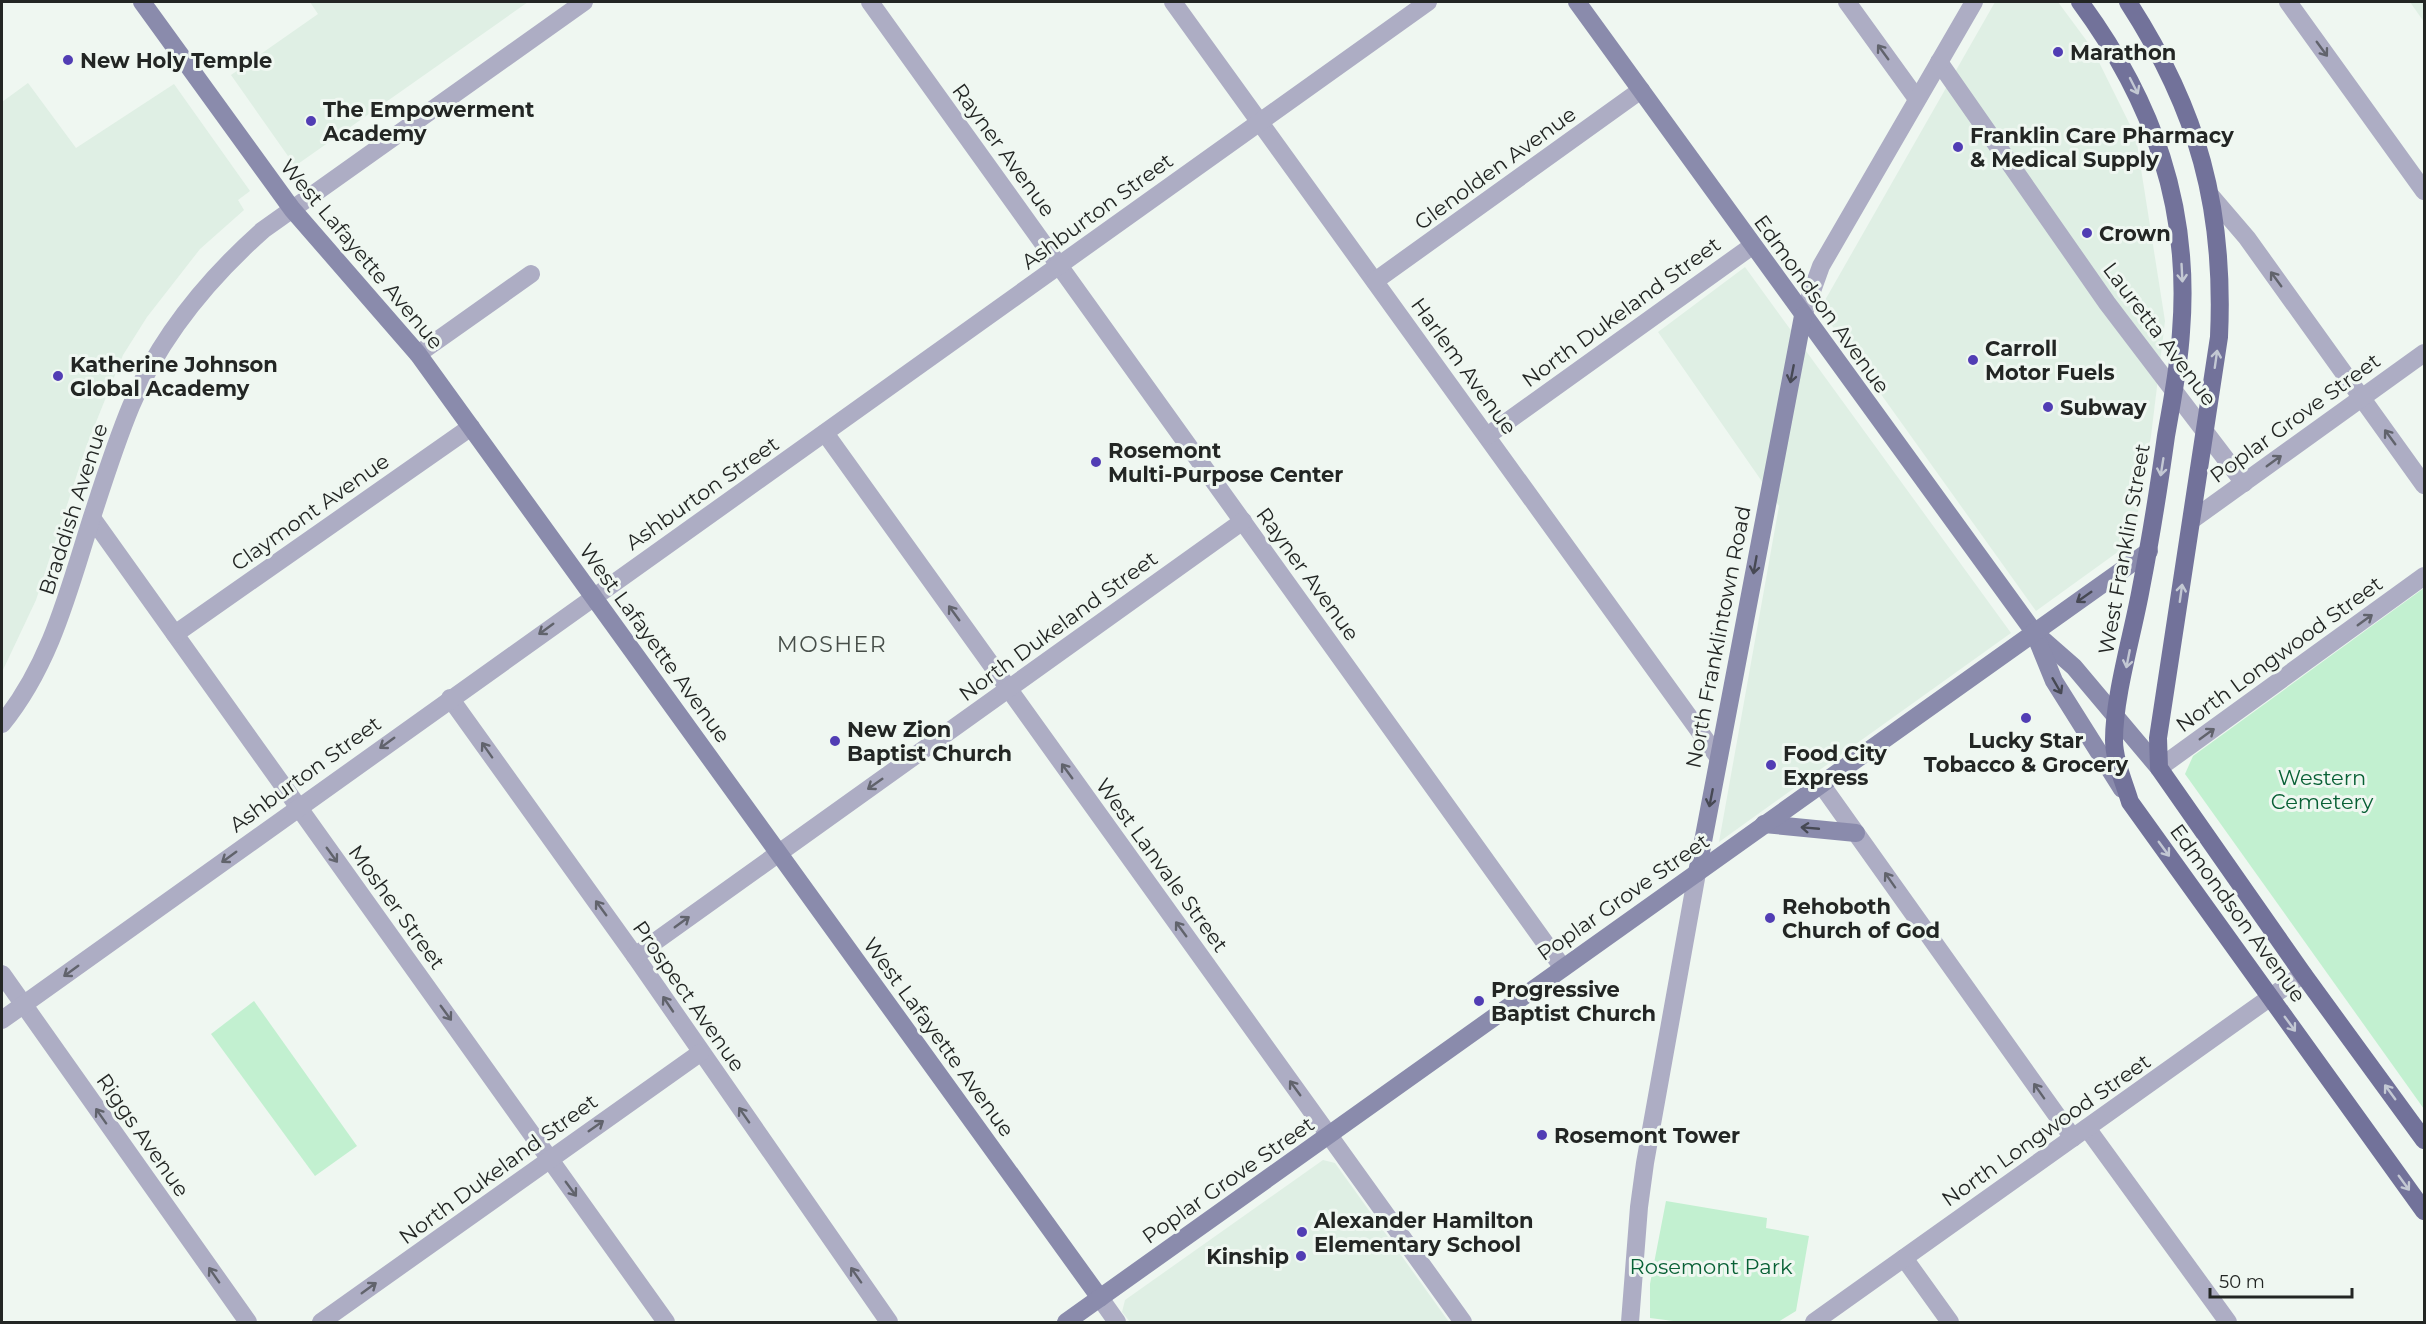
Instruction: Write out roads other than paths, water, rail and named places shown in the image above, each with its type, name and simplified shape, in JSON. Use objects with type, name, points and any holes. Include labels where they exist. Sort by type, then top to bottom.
[{"type":"main road","name":"West Lafayette Avenue","points":[[142,2],[292,209],[418,354],[1100,1298]]},
{"type":"main road","name":"Edmondson Avenue","points":[[1577,2],[2034,632],[2074,667],[2159,768],[2303,974],[2424,1140]]},
{"type":"main road","name":"West Franklin Street","points":[[2080,2],[2125,69],[2145,110],[2164,159],[2181,251],[2183,289],[2181,334],[2149,551],[2114,741],[2130,801]]},
{"type":"main road","points":[[2128,2],[2159,49],[2180,94],[2200,149],[2211,196],[2221,292],[2219,337],[2158,738],[2159,768]]},
{"type":"main road","name":"North Franklintown Road","points":[[1697,873],[1803,316]]},
{"type":"main road","name":"Poplar Grove Street","points":[[1066,1323],[2149,551]]},
{"type":"main road","name":"Edmondson Avenue","points":[[2034,632],[2054,681],[2130,801],[2424,1210]]},
{"type":"main road","points":[[1764,824],[1856,832]]},
{"type":"street","name":"Braddish Avenue","points":[[2,724],[49,644],[66,604],[92,518],[131,405],[175,325],[197,295],[231,258],[292,209],[584,2]]},
{"type":"street","name":"Rayner Avenue","points":[[870,2],[1563,968]]},
{"type":"street","name":"Harlem Avenue","points":[[1173,2],[1718,757]]},
{"type":"street","name":"Ashburton Street","points":[[2,1020],[576,607],[594,597],[825,433],[1428,2]]},
{"type":"street","points":[[1847,2],[1917,99]]},
{"type":"street","name":"North Franklintown Road","points":[[1803,316],[1821,266],[1974,2]]},
{"type":"street","points":[[2288,2],[2424,191]]},
{"type":"street","name":"Lauretta Avenue","points":[[1940,62],[2107,303],[2244,483]]},
{"type":"street","name":"Glenolden Avenue","points":[[1376,281],[1641,90]]},
{"type":"street","points":[[2211,196],[2247,238],[2424,485]]},
{"type":"street","name":"North Dukeland Street","points":[[1487,436],[1752,246]]},
{"type":"street","points":[[418,354],[531,274]]},
{"type":"street","name":"Poplar Grove Street","points":[[2192,520],[2424,353]]},
{"type":"street","name":"Claymont Avenue","points":[[175,634],[471,428]]},
{"type":"street","name":"West Lanvale Street","points":[[825,433],[1463,1323]]},
{"type":"street","name":"Mosher Street","points":[[92,518],[666,1323]]},
{"type":"street","name":"North Dukeland Street","points":[[635,956],[1243,521]]},
{"type":"street","name":"North Longwood Street","points":[[2159,768],[2424,576]]},
{"type":"street","name":"Prospect Avenue","points":[[450,698],[635,956],[700,1053],[890,1323]]},
{"type":"street","points":[[1821,784],[2080,1133],[2228,1323]]},
{"type":"street","name":"North Franklintown Road","points":[[1630,1323],[1639,1207],[1645,1163],[1697,873]]},
{"type":"street","name":"Riggs Avenue","points":[[2,974],[248,1323]]},
{"type":"street","name":"North Longwood Street","points":[[1814,1323],[2303,974]]},
{"type":"street","name":"North Dukeland Street","points":[[321,1323],[700,1053]]},
{"type":"street","points":[[1904,1258],[1950,1323]]},
{"type":"street","name":"West Lafayette Avenue","points":[[1100,1298],[1118,1323]]},
{"type":"place","name":"Marathon","points":[[2058,52]]},
{"type":"place","name":"New Holy Temple","points":[[68,60]]},
{"type":"place","name":"The Empowerment Academy","points":[[311,121]]},
{"type":"place","name":"Franklin Care Pharmacy & Medical Supply","points":[[1958,147]]},
{"type":"place","name":"Crown","points":[[2087,233]]},
{"type":"place","name":"Carroll Motor Fuels","points":[[1973,360]]},
{"type":"place","name":"Katherine Johnson Global Academy","points":[[58,376]]},
{"type":"place","name":"Subway","points":[[2048,407]]},
{"type":"place","name":"Rosemont Multi-Purpose Center","points":[[1096,462]]},
{"type":"place","name":"Lucky Star Tobacco & Grocery","points":[[2026,718]]},
{"type":"place","name":"New Zion Baptist Church","points":[[835,741]]},
{"type":"place","name":"Food City Express","points":[[1771,765]]},
{"type":"place","name":"Rehoboth Church of God","points":[[1770,918]]},
{"type":"place","name":"Progressive Baptist Church","points":[[1479,1001]]},
{"type":"place","name":"Rosemont Tower","points":[[1542,1135]]},
{"type":"place","name":"Alexander Hamilton Elementary School","points":[[1302,1232]]},
{"type":"place","name":"Kinship","points":[[1301,1256]]},
{"type":"district","name":"MOSHER","points":[[832,644]]},
{"type":"park label","name":"Western Cemetery","points":[[2322,789]]},
{"type":"park label","name":"Rosemont Park","points":[[1711,1266]]}]
